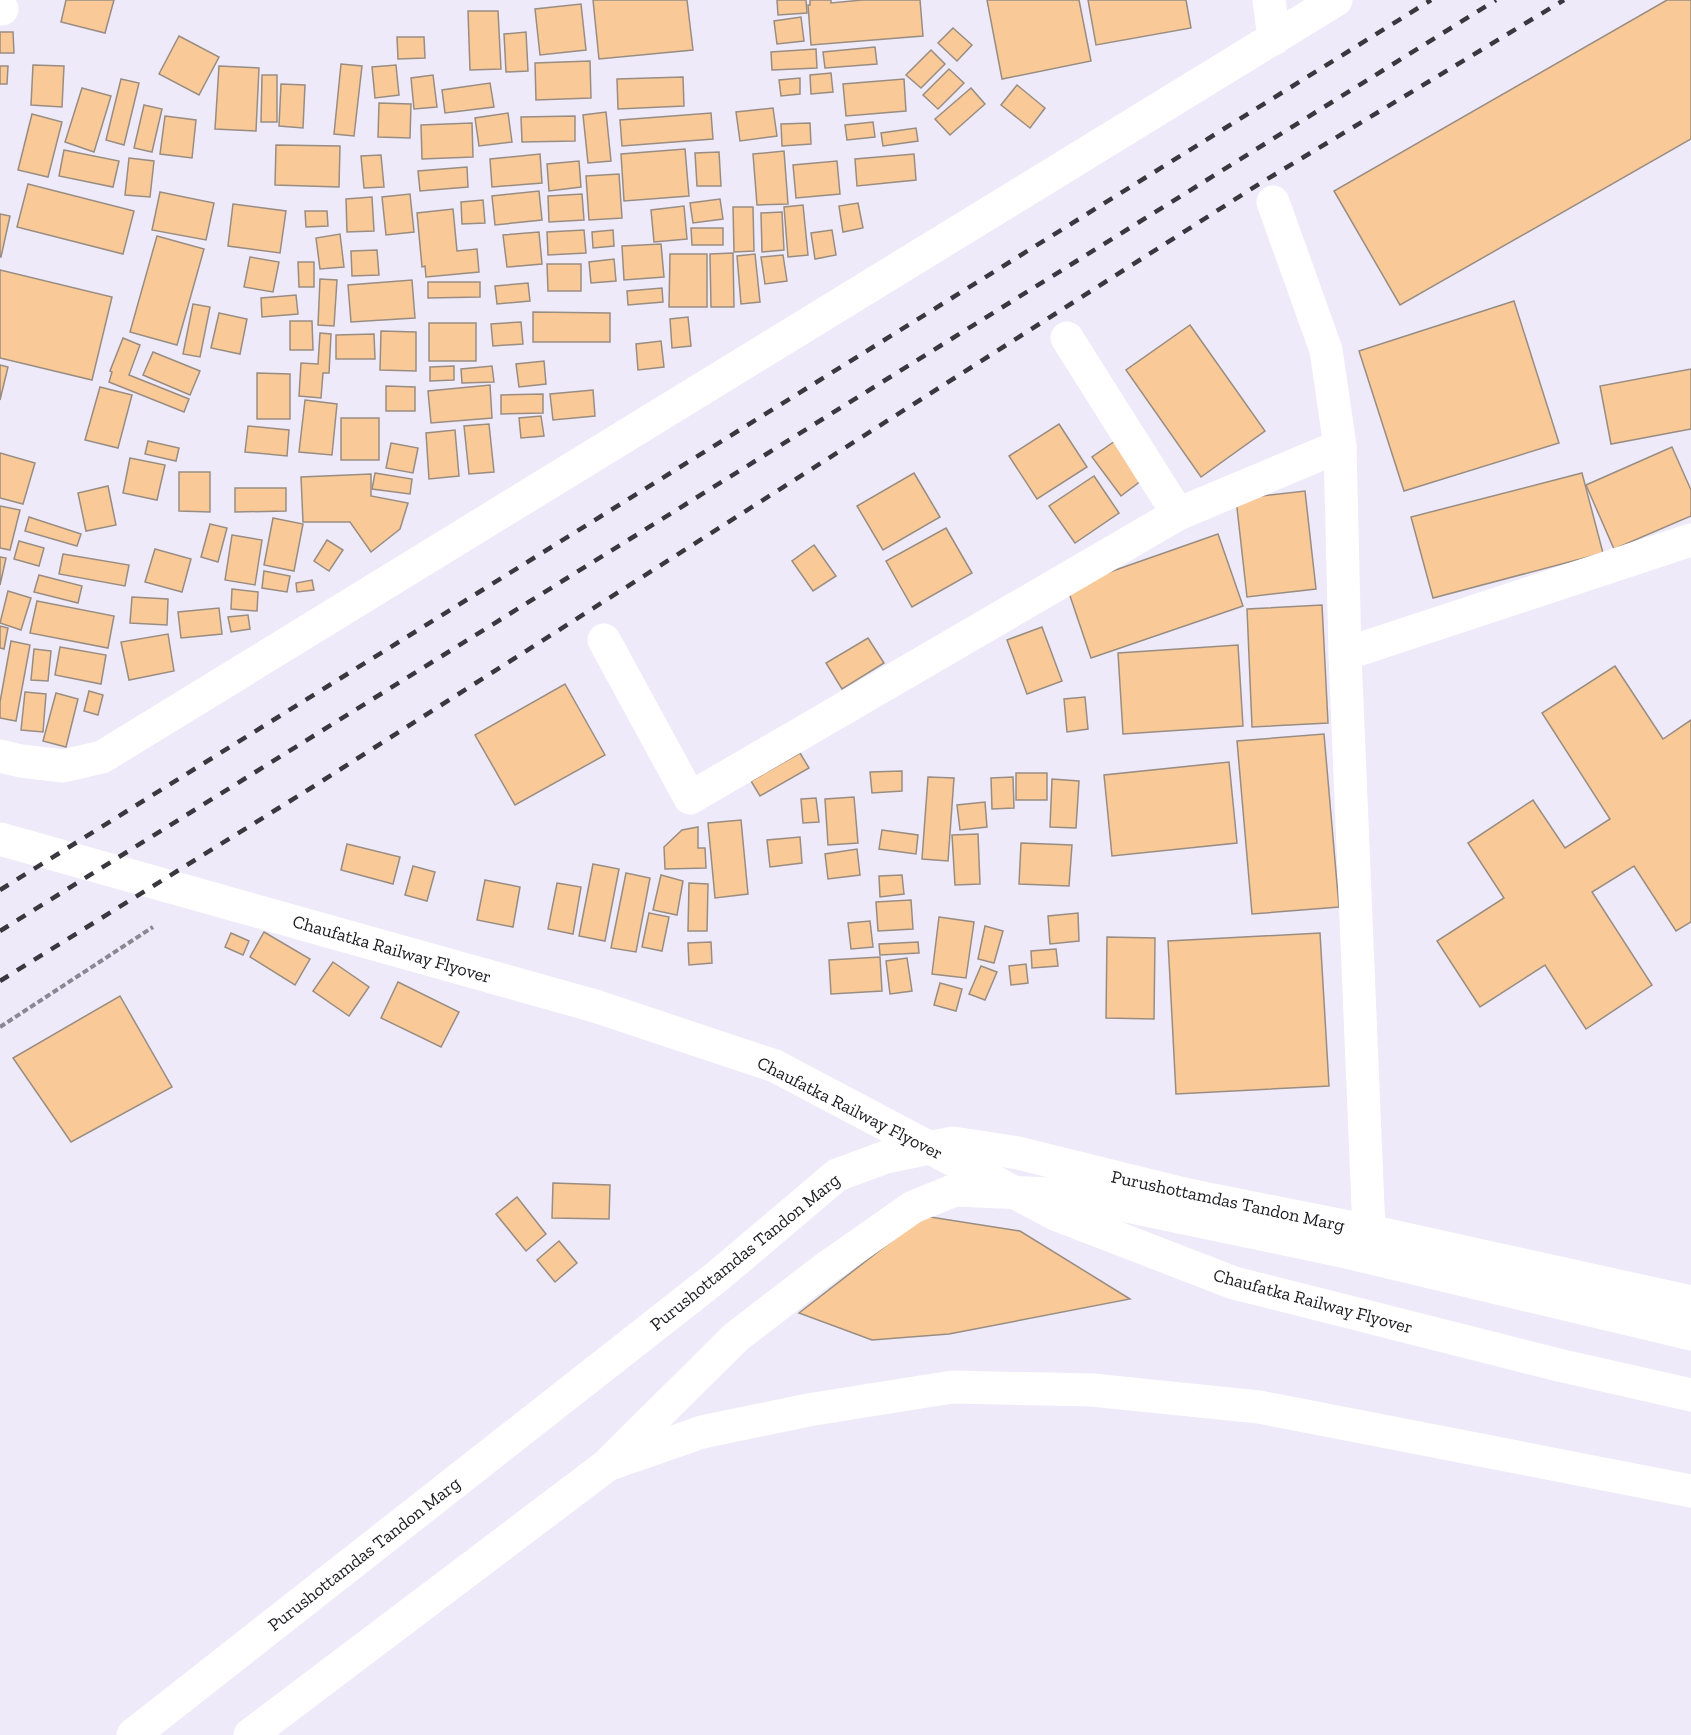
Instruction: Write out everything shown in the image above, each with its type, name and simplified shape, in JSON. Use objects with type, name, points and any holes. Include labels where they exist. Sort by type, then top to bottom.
[{"type":"main road","points":[[1269,0],[1274,39]]},
{"type":"main road","points":[[0,756],[63,766],[102,757],[1336,0]]},
{"type":"main road","points":[[1273,202],[1326,350],[1340,446],[1345,654],[1369,1231]]},
{"type":"main road","points":[[1067,338],[1178,514]]},
{"type":"main road","points":[[604,640],[690,798],[1178,514],[1340,446]]},
{"type":"main road","points":[[1345,654],[1691,540]]},
{"type":"main road","name":"Chaufatka Railway Flyover","points":[[0,839],[595,1006],[775,1066],[1055,1215],[1234,1282],[1563,1366],[1691,1395]]},
{"type":"main road","name":"Purushottamdas Tandon Marg","points":[[133,1735],[719,1275],[837,1175],[886,1157],[954,1143],[1018,1153],[1188,1195],[1369,1231],[1691,1302]]},
{"type":"main road","points":[[250,1735],[606,1466],[736,1336],[826,1268],[913,1208],[956,1190],[1086,1197],[1342,1251],[1691,1334]]},
{"type":"main road","points":[[606,1466],[702,1432],[807,1410],[952,1387],[1081,1390],[1258,1407],[1691,1491]]},
{"type":"building","points":[[66,0],[114,0],[105,33],[61,22]]},
{"type":"building","points":[[593,0],[687,0],[693,50],[599,59]]},
{"type":"building","points":[[777,0],[806,0],[807,13],[778,15]]},
{"type":"building","points":[[810,0],[831,0],[831,3],[862,0],[920,0],[923,36],[811,45],[808,5],[810,5]]},
{"type":"building","points":[[987,0],[1079,0],[1091,61],[1002,79]]},
{"type":"building","points":[[1088,0],[1186,0],[1191,28],[1096,45]]},
{"type":"building","points":[[1667,0],[1691,0],[1691,139],[1400,305],[1334,191]]},
{"type":"building","points":[[581,4],[586,50],[540,55],[535,9]]},
{"type":"building","points":[[468,11],[498,11],[501,69],[470,70]]},
{"type":"building","points":[[801,17],[804,41],[777,44],[774,21]]},
{"type":"building","points":[[953,28],[972,45],[957,61],[938,43]]},
{"type":"building","points":[[0,32],[13,32],[14,53],[0,53]]},
{"type":"building","points":[[526,32],[528,71],[506,72],[504,34]]},
{"type":"building","points":[[179,36],[219,57],[199,95],[159,74]]},
{"type":"building","points":[[397,37],[424,37],[425,58],[398,59]]},
{"type":"building","points":[[875,47],[877,64],[825,68],[823,52]]},
{"type":"building","points":[[816,49],[817,68],[772,70],[771,52]]},
{"type":"building","points":[[931,50],[945,64],[921,88],[906,75]]},
{"type":"building","points":[[590,61],[591,98],[536,100],[535,63]]},
{"type":"building","points":[[341,64],[362,66],[354,136],[334,134]]},
{"type":"building","points":[[33,65],[64,66],[62,107],[31,105]]},
{"type":"building","points":[[396,65],[399,95],[375,98],[372,67]]},
{"type":"building","points":[[0,66],[8,66],[7,84],[0,84]]},
{"type":"building","points":[[219,66],[259,68],[256,131],[215,129]]},
{"type":"building","points":[[949,69],[964,83],[938,109],[923,95]]},
{"type":"building","points":[[831,73],[833,92],[811,94],[810,75]]},
{"type":"building","points":[[262,75],[277,75],[277,122],[261,122]]},
{"type":"building","points":[[433,75],[437,107],[414,109],[411,78]]},
{"type":"building","points":[[683,77],[684,106],[618,109],[617,79]]},
{"type":"building","points":[[800,78],[800,94],[781,96],[779,80]]},
{"type":"building","points":[[121,79],[139,83],[124,145],[106,140]]},
{"type":"building","points":[[904,79],[906,111],[846,116],[843,84]]},
{"type":"building","points":[[490,83],[494,107],[445,113],[442,90]]},
{"type":"building","points":[[281,84],[305,85],[303,128],[279,126]]},
{"type":"building","points":[[1017,85],[1045,108],[1030,128],[1001,105]]},
{"type":"building","points":[[82,88],[111,96],[94,152],[65,142]]},
{"type":"building","points":[[971,88],[985,104],[950,135],[935,119]]},
{"type":"building","points":[[379,103],[411,104],[410,138],[378,137]]},
{"type":"building","points":[[144,105],[162,109],[152,152],[134,148]]},
{"type":"building","points":[[773,108],[777,136],[740,141],[736,112]]},
{"type":"building","points":[[606,112],[611,161],[588,163],[583,115]]},
{"type":"building","points":[[508,113],[512,142],[479,146],[475,118]]},
{"type":"building","points":[[711,113],[713,139],[622,146],[620,120]]},
{"type":"building","points":[[32,114],[62,122],[48,177],[18,170]]},
{"type":"building","points":[[165,116],[196,120],[192,158],[160,154]]},
{"type":"building","points":[[575,116],[575,141],[522,142],[521,117]]},
{"type":"building","points":[[873,122],[875,137],[847,140],[845,125]]},
{"type":"building","points":[[472,123],[473,157],[422,159],[421,125]]},
{"type":"building","points":[[810,123],[811,144],[782,146],[781,124]]},
{"type":"building","points":[[916,128],[918,141],[883,146],[881,133]]},
{"type":"building","points":[[276,145],[340,146],[339,187],[275,185]]},
{"type":"building","points":[[685,149],[689,196],[624,201],[621,154]]},
{"type":"building","points":[[64,150],[119,161],[113,187],[59,176]]},
{"type":"building","points":[[784,151],[788,204],[757,205],[753,154]]},
{"type":"building","points":[[719,152],[721,186],[697,186],[695,153]]},
{"type":"building","points":[[540,154],[542,183],[492,187],[490,159]]},
{"type":"building","points":[[914,154],[916,180],[857,186],[855,159]]},
{"type":"building","points":[[381,155],[384,187],[364,188],[361,156]]},
{"type":"building","points":[[129,158],[154,161],[150,197],[125,195]]},
{"type":"building","points":[[579,161],[581,187],[549,191],[547,164]]},
{"type":"building","points":[[837,161],[840,194],[796,198],[793,165]]},
{"type":"building","points":[[467,167],[468,187],[420,191],[418,171]]},
{"type":"building","points":[[619,174],[622,218],[589,220],[586,176]]},
{"type":"building","points":[[28,184],[134,211],[123,254],[17,227]]},
{"type":"building","points":[[539,191],[542,220],[495,225],[492,196]]},
{"type":"building","points":[[160,192],[214,203],[206,240],[152,230]]},
{"type":"building","points":[[410,194],[414,232],[386,235],[382,197]]},
{"type":"building","points":[[582,194],[584,220],[549,222],[548,196]]},
{"type":"building","points":[[372,197],[374,231],[347,232],[346,199]]},
{"type":"building","points":[[720,199],[723,219],[693,223],[690,203]]},
{"type":"building","points":[[483,200],[485,223],[462,224],[461,202]]},
{"type":"building","points":[[858,203],[863,228],[843,232],[839,206]]},
{"type":"building","points":[[233,204],[286,211],[280,253],[228,246]]},
{"type":"building","points":[[803,205],[808,255],[788,257],[784,207]]},
{"type":"building","points":[[684,206],[687,239],[654,242],[651,210]]},
{"type":"building","points":[[733,207],[753,207],[754,251],[734,252]]},
{"type":"building","points":[[453,209],[457,251],[477,249],[479,272],[426,277],[425,266],[422,267],[417,213]]},
{"type":"building","points":[[305,211],[327,211],[328,226],[306,227]]},
{"type":"building","points":[[782,212],[784,250],[762,252],[761,213]]},
{"type":"building","points":[[0,214],[10,216],[1,257],[0,257]]},
{"type":"building","points":[[691,228],[723,228],[723,245],[692,245]]},
{"type":"building","points":[[584,230],[586,253],[548,255],[547,232]]},
{"type":"building","points":[[613,230],[614,246],[593,248],[592,232]]},
{"type":"building","points":[[832,230],[836,255],[815,259],[811,233]]},
{"type":"building","points":[[539,232],[542,264],[507,267],[503,235]]},
{"type":"building","points":[[340,234],[344,267],[320,269],[316,238]]},
{"type":"building","points":[[157,236],[204,249],[177,345],[130,332]]},
{"type":"building","points":[[661,244],[664,277],[624,280],[622,246]]},
{"type":"building","points":[[377,250],[379,275],[352,276],[351,251]]},
{"type":"building","points":[[733,253],[734,307],[711,307],[710,254]]},
{"type":"building","points":[[670,254],[707,254],[707,307],[669,307]]},
{"type":"building","points":[[755,254],[760,302],[741,304],[737,256]]},
{"type":"building","points":[[783,255],[787,281],[765,284],[761,257]]},
{"type":"building","points":[[250,257],[279,262],[273,292],[244,287]]},
{"type":"building","points":[[614,259],[616,281],[591,283],[589,262]]},
{"type":"building","points":[[298,262],[314,262],[314,287],[299,287]]},
{"type":"building","points":[[547,264],[581,264],[581,291],[548,291]]},
{"type":"building","points":[[0,270],[112,297],[92,380],[0,358]]},
{"type":"building","points":[[320,279],[337,280],[334,326],[318,325]]},
{"type":"building","points":[[412,280],[415,318],[351,322],[348,285]]},
{"type":"building","points":[[428,282],[480,282],[480,297],[428,298]]},
{"type":"building","points":[[528,283],[530,301],[497,304],[495,286]]},
{"type":"building","points":[[662,288],[663,302],[628,305],[627,291]]},
{"type":"building","points":[[296,295],[298,314],[262,317],[261,298]]},
{"type":"building","points":[[1514,301],[1559,443],[1404,491],[1359,351]]},
{"type":"building","points":[[193,304],[210,307],[200,357],[183,354]]},
{"type":"building","points":[[533,312],[610,313],[610,342],[533,342]]},
{"type":"building","points":[[219,313],[247,319],[240,354],[211,348]]},
{"type":"building","points":[[688,317],[691,346],[672,348],[670,319]]},
{"type":"building","points":[[290,321],[312,321],[313,350],[290,350]]},
{"type":"building","points":[[521,322],[523,344],[493,346],[491,324]]},
{"type":"building","points":[[429,323],[476,323],[476,361],[429,361]]},
{"type":"building","points":[[1190,325],[1265,431],[1201,477],[1126,370]]},
{"type":"building","points":[[381,331],[416,332],[416,371],[380,370]]},
{"type":"building","points":[[320,333],[331,334],[329,373],[323,373],[321,398],[299,396],[301,363],[318,364]]},
{"type":"building","points":[[374,334],[375,359],[336,359],[336,335]]},
{"type":"building","points":[[123,338],[140,345],[129,375],[189,399],[184,412],[109,382],[112,372],[110,371]]},
{"type":"building","points":[[661,341],[664,367],[638,370],[636,344]]},
{"type":"building","points":[[153,352],[200,371],[190,395],[143,375]]},
{"type":"building","points":[[544,361],[546,384],[519,387],[516,364]]},
{"type":"building","points":[[0,365],[8,367],[0,400]]},
{"type":"building","points":[[454,366],[454,380],[430,381],[430,367]]},
{"type":"building","points":[[492,366],[494,382],[462,383],[461,369]]},
{"type":"building","points":[[1691,369],[1691,429],[1611,444],[1600,386]]},
{"type":"building","points":[[257,373],[290,374],[290,419],[257,419]]},
{"type":"building","points":[[490,385],[492,418],[431,423],[428,391]]},
{"type":"building","points":[[386,386],[415,387],[415,411],[386,411]]},
{"type":"building","points":[[100,387],[132,395],[118,448],[85,440]]},
{"type":"building","points":[[593,390],[595,416],[553,420],[550,394]]},
{"type":"building","points":[[543,394],[543,413],[501,414],[501,395]]},
{"type":"building","points":[[305,400],[337,404],[332,455],[299,452]]},
{"type":"building","points":[[541,416],[544,436],[521,438],[519,418]]},
{"type":"building","points":[[341,418],[379,418],[379,460],[341,460]]},
{"type":"building","points":[[489,424],[494,472],[469,474],[464,426]]},
{"type":"building","points":[[1059,424],[1087,467],[1037,499],[1009,456]]},
{"type":"building","points":[[248,426],[289,430],[287,456],[245,452]]},
{"type":"building","points":[[455,430],[459,476],[429,479],[426,433]]},
{"type":"building","points":[[1118,439],[1146,477],[1121,496],[1092,457]]},
{"type":"building","points":[[148,441],[179,448],[176,461],[145,454]]},
{"type":"building","points":[[391,443],[418,448],[413,473],[386,468]]},
{"type":"building","points":[[1672,447],[1691,490],[1691,516],[1614,549],[1586,485]]},
{"type":"building","points":[[0,453],[35,463],[23,504],[0,498]]},
{"type":"building","points":[[130,458],[165,465],[157,500],[123,493]]},
{"type":"building","points":[[179,472],[210,472],[210,512],[179,511]]},
{"type":"building","points":[[375,473],[412,479],[410,494],[372,489]]},
{"type":"building","points":[[914,473],[940,517],[883,550],[857,506]]},
{"type":"building","points":[[1582,473],[1603,553],[1433,598],[1411,517]]},
{"type":"building","points":[[371,474],[371,496],[408,503],[400,529],[371,552],[350,522],[303,522],[301,477]]},
{"type":"building","points":[[1094,476],[1119,513],[1075,543],[1049,506]]},
{"type":"building","points":[[108,486],[116,525],[86,531],[78,493]]},
{"type":"building","points":[[235,488],[286,488],[286,511],[235,512]]},
{"type":"building","points":[[1305,491],[1316,589],[1247,597],[1236,499]]},
{"type":"building","points":[[0,506],[20,510],[10,550],[0,548]]},
{"type":"building","points":[[29,517],[81,534],[77,546],[25,531]]},
{"type":"building","points":[[273,518],[303,524],[294,571],[264,565]]},
{"type":"building","points":[[210,524],[227,528],[218,562],[201,557]]},
{"type":"building","points":[[946,528],[972,573],[912,607],[886,561]]},
{"type":"building","points":[[1218,534],[1243,606],[1091,658],[1067,587]]},
{"type":"building","points":[[232,535],[262,540],[255,585],[225,580]]},
{"type":"building","points":[[327,540],[343,550],[329,571],[314,561]]},
{"type":"building","points":[[19,541],[44,548],[39,566],[14,559]]},
{"type":"building","points":[[814,545],[836,576],[813,591],[792,561]]},
{"type":"building","points":[[155,549],[191,559],[182,592],[145,582]]},
{"type":"building","points":[[63,554],[129,565],[125,586],[59,574]]},
{"type":"building","points":[[0,557],[6,558],[0,585]]},
{"type":"building","points":[[264,571],[290,576],[287,592],[262,588]]},
{"type":"building","points":[[39,575],[82,586],[78,603],[34,592]]},
{"type":"building","points":[[312,580],[314,590],[297,592],[296,583]]},
{"type":"building","points":[[232,589],[258,592],[257,611],[231,609]]},
{"type":"building","points":[[8,591],[31,598],[21,630],[0,623]]},
{"type":"building","points":[[132,597],[168,599],[167,625],[130,623]]},
{"type":"building","points":[[37,601],[114,616],[108,648],[30,633]]},
{"type":"building","points":[[1322,605],[1328,723],[1252,727],[1247,609]]},
{"type":"building","points":[[219,608],[222,634],[181,638],[178,612]]},
{"type":"building","points":[[248,615],[250,629],[231,632],[228,617]]},
{"type":"building","points":[[0,626],[8,628],[4,649],[0,648]]},
{"type":"building","points":[[1042,627],[1062,681],[1027,694],[1007,640]]},
{"type":"building","points":[[168,634],[174,671],[129,680],[121,642]]},
{"type":"building","points":[[868,638],[884,663],[842,689],[826,663]]},
{"type":"building","points":[[11,641],[30,645],[16,721],[0,718],[0,702]]},
{"type":"building","points":[[1238,645],[1243,726],[1123,734],[1118,653]]},
{"type":"building","points":[[60,647],[106,655],[101,684],[55,675]]},
{"type":"building","points":[[34,649],[51,651],[48,681],[31,680]]},
{"type":"building","points":[[1615,666],[1663,739],[1691,720],[1691,922],[1676,931],[1634,866],[1592,892],[1652,985],[1586,1029],[1545,965],[1480,1007],[1437,941],[1504,898],[1468,843],[1533,800],[1565,848],[1610,819],[1542,713]]},
{"type":"building","points":[[565,684],[605,755],[515,805],[475,735]]},
{"type":"building","points":[[89,691],[103,695],[98,715],[84,711]]},
{"type":"building","points":[[25,692],[46,694],[43,732],[21,730]]},
{"type":"building","points":[[56,693],[78,699],[66,747],[43,741]]},
{"type":"building","points":[[1085,697],[1088,729],[1067,732],[1064,699]]},
{"type":"building","points":[[1324,734],[1339,907],[1252,914],[1237,741]]},
{"type":"building","points":[[800,753],[809,768],[760,796],[751,781]]},
{"type":"building","points":[[1229,762],[1237,843],[1112,856],[1104,775]]},
{"type":"building","points":[[902,771],[902,791],[872,793],[870,772]]},
{"type":"building","points":[[1016,773],[1047,773],[1047,800],[1016,800]]},
{"type":"building","points":[[928,777],[954,778],[948,861],[922,859]]},
{"type":"building","points":[[1013,777],[1014,808],[992,809],[991,778]]},
{"type":"building","points":[[1052,779],[1079,781],[1076,828],[1050,827]]},
{"type":"building","points":[[854,797],[858,843],[828,845],[825,799]]},
{"type":"building","points":[[816,798],[819,822],[803,823],[801,799]]},
{"type":"building","points":[[985,802],[987,827],[960,830],[957,805]]},
{"type":"building","points":[[741,820],[748,894],[715,898],[708,823]]},
{"type":"building","points":[[698,827],[698,848],[705,848],[706,868],[665,869],[664,847],[682,830]]},
{"type":"building","points":[[882,830],[918,835],[916,854],[879,849]]},
{"type":"building","points":[[978,834],[980,884],[955,885],[952,835]]},
{"type":"building","points":[[800,837],[802,863],[770,867],[767,840]]},
{"type":"building","points":[[1021,843],[1072,845],[1069,886],[1019,884]]},
{"type":"building","points":[[347,844],[400,857],[393,884],[341,870]]},
{"type":"building","points":[[857,849],[860,875],[828,879],[825,854]]},
{"type":"building","points":[[593,864],[619,869],[605,941],[579,936]]},
{"type":"building","points":[[413,866],[435,872],[427,901],[405,895]]},
{"type":"building","points":[[626,873],[650,878],[636,952],[611,948]]},
{"type":"building","points":[[661,875],[683,881],[677,915],[653,910]]},
{"type":"building","points":[[902,875],[904,894],[880,897],[879,876]]},
{"type":"building","points":[[485,880],[520,887],[513,927],[477,920]]},
{"type":"building","points":[[557,883],[581,887],[573,934],[548,929]]},
{"type":"building","points":[[689,883],[708,884],[707,931],[688,931]]},
{"type":"building","points":[[911,900],[913,929],[878,931],[876,902]]},
{"type":"building","points":[[649,913],[669,917],[662,951],[642,947]]},
{"type":"building","points":[[1078,913],[1079,941],[1050,944],[1048,916]]},
{"type":"building","points":[[939,917],[974,922],[966,978],[932,974]]},
{"type":"building","points":[[870,921],[873,947],[851,949],[848,923]]},
{"type":"building","points":[[985,926],[1003,931],[994,963],[978,959]]},
{"type":"building","points":[[264,932],[310,959],[295,985],[250,957]]},
{"type":"building","points":[[231,933],[249,941],[243,955],[225,947]]},
{"type":"building","points":[[1320,933],[1329,1086],[1176,1094],[1168,941]]},
{"type":"building","points":[[1107,937],[1155,938],[1154,1019],[1106,1018]]},
{"type":"building","points":[[711,942],[712,963],[689,965],[688,943]]},
{"type":"building","points":[[918,942],[919,953],[880,955],[879,944]]},
{"type":"building","points":[[1056,949],[1058,966],[1032,968],[1031,951]]},
{"type":"building","points":[[880,957],[882,991],[831,994],[829,960]]},
{"type":"building","points":[[907,958],[912,991],[890,994],[886,961]]},
{"type":"building","points":[[333,962],[369,987],[349,1016],[313,991]]},
{"type":"building","points":[[1026,964],[1028,983],[1011,985],[1009,966]]},
{"type":"building","points":[[981,966],[997,972],[985,1000],[969,994]]},
{"type":"building","points":[[398,982],[459,1012],[441,1047],[381,1018]]},
{"type":"building","points":[[940,983],[962,989],[956,1011],[934,1005]]},
{"type":"building","points":[[120,996],[172,1087],[71,1142],[13,1058]]},
{"type":"building","points":[[553,1183],[610,1185],[609,1219],[552,1218]]},
{"type":"building","points":[[517,1197],[546,1234],[526,1251],[496,1214]]},
{"type":"building","points":[[924,1216],[1020,1231],[1130,1299],[949,1334],[872,1340],[799,1313]]},
{"type":"building","points":[[559,1241],[577,1263],[555,1282],[537,1260]]},
{"type":"railway","points":[[0,890],[1431,0]]},
{"type":"railway","points":[[0,931],[1496,0]]},
{"type":"railway","points":[[0,981],[311,788],[1259,184],[1564,0]]}]
